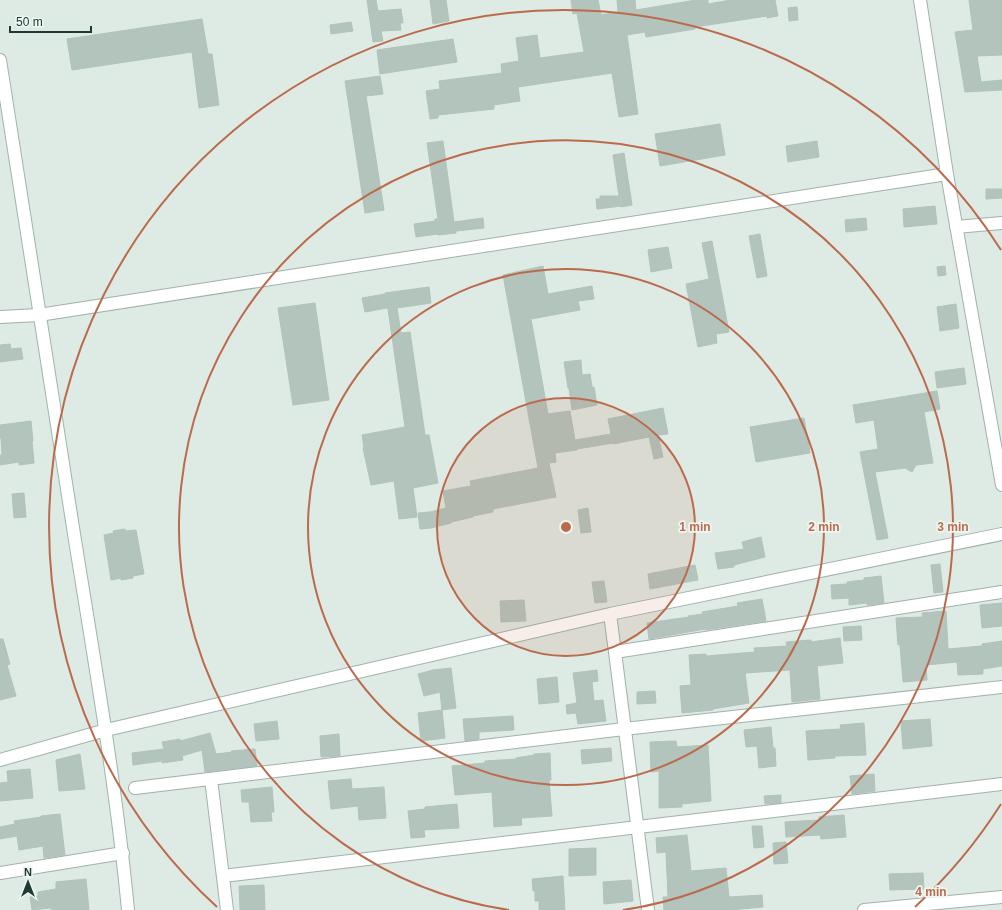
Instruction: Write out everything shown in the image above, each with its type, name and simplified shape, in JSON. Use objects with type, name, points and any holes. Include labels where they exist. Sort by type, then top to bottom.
[{"type":"street","points":[[920,0],[947,174],[1002,485]]},
{"type":"street","points":[[0,60],[39,315],[106,730],[123,853],[128,910]]},
{"type":"street","points":[[0,318],[39,315],[947,174]]},
{"type":"street","points":[[956,227],[1002,223]]},
{"type":"street","points":[[0,760],[106,730],[610,614],[1002,534]]},
{"type":"street","points":[[614,652],[1002,592]]},
{"type":"street","points":[[610,614],[648,910]]},
{"type":"street","points":[[135,788],[624,729],[1002,687]]},
{"type":"street","points":[[211,779],[228,910]]},
{"type":"street","points":[[223,876],[1002,784]]},
{"type":"street","points":[[0,873],[123,853]]},
{"type":"street","points":[[864,910],[1002,897]]},
{"type":"building","points":[[367,0],[376,0],[378,11],[401,9],[403,23],[400,23],[401,30],[381,31],[383,41],[373,42]]},
{"type":"building","points":[[430,0],[446,0],[449,21],[433,24]]},
{"type":"building","points":[[571,0],[598,0],[601,15],[618,12],[617,0],[635,0],[636,10],[696,0],[708,0],[708,4],[731,0],[775,0],[778,16],[767,18],[767,16],[695,27],[695,29],[646,37],[645,32],[627,35],[638,114],[619,117],[612,73],[518,87],[520,101],[494,105],[494,109],[438,115],[438,118],[430,119],[426,91],[440,89],[439,81],[502,73],[501,64],[519,61],[516,38],[537,35],[540,58],[584,52],[577,13],[573,14]]},
{"type":"building","points":[[969,0],[1002,0],[1002,55],[977,56],[981,82],[1002,80],[1002,90],[965,92],[955,32],[973,30]]},
{"type":"building","points":[[797,7],[798,20],[789,21],[788,8]]},
{"type":"building","points":[[202,19],[208,54],[212,54],[219,105],[199,108],[192,52],[72,70],[67,39]]},
{"type":"building","points":[[351,22],[353,31],[331,34],[330,25]]},
{"type":"building","points":[[453,39],[457,62],[380,74],[377,50]]},
{"type":"building","points":[[380,76],[383,94],[366,96],[384,210],[365,213],[345,81]]},
{"type":"building","points":[[720,124],[725,155],[660,166],[655,134]]},
{"type":"building","points":[[443,141],[454,222],[483,218],[484,228],[456,231],[456,233],[416,237],[414,224],[435,221],[435,219],[438,219],[427,143]]},
{"type":"building","points":[[817,141],[819,157],[788,162],[786,146]]},
{"type":"building","points":[[624,153],[632,205],[597,209],[596,199],[600,199],[600,196],[619,196],[613,155]]},
{"type":"building","points":[[986,189],[1002,189],[1002,198],[986,199]]},
{"type":"building","points":[[935,206],[937,224],[904,227],[903,209]]},
{"type":"building","points":[[866,218],[867,230],[846,232],[845,220]]},
{"type":"building","points":[[760,234],[767,276],[757,278],[749,236]]},
{"type":"building","points":[[712,241],[729,332],[716,334],[717,343],[698,347],[686,284],[709,279],[702,243]]},
{"type":"building","points":[[668,247],[672,268],[651,272],[648,250]]},
{"type":"building","points":[[543,266],[548,294],[592,286],[594,299],[578,301],[580,310],[531,319],[548,414],[570,411],[575,440],[611,434],[608,419],[663,408],[668,434],[658,435],[663,457],[654,459],[649,437],[555,453],[556,462],[549,463],[556,497],[493,509],[493,512],[431,528],[420,529],[418,513],[446,508],[443,491],[471,486],[470,481],[538,468],[503,275]]},
{"type":"building","points":[[945,266],[946,275],[938,276],[937,267]]},
{"type":"building","points":[[429,287],[431,303],[397,308],[401,333],[410,332],[425,435],[429,435],[438,483],[413,488],[417,517],[399,519],[394,481],[371,485],[363,448],[362,435],[405,427],[388,309],[365,312],[362,298],[385,293]]},
{"type":"building","points":[[315,303],[329,400],[293,405],[278,308]]},
{"type":"building","points":[[956,304],[959,328],[940,331],[937,307]]},
{"type":"building","points":[[10,344],[11,349],[21,348],[23,359],[0,362],[0,345]]},
{"type":"building","points":[[581,360],[582,375],[590,374],[597,405],[572,410],[564,362]]},
{"type":"building","points":[[964,368],[966,384],[937,388],[935,372]]},
{"type":"building","points":[[937,391],[940,409],[924,412],[933,463],[916,465],[912,472],[905,468],[875,472],[888,538],[877,540],[860,452],[878,449],[874,420],[856,423],[853,405]]},
{"type":"building","points":[[804,418],[810,453],[756,462],[750,427]]},
{"type":"building","points":[[31,421],[34,463],[19,465],[19,462],[0,465],[0,455],[2,455],[0,425]]},
{"type":"building","points":[[24,493],[26,517],[14,518],[12,494]]},
{"type":"building","points":[[588,508],[591,532],[581,533],[578,510]]},
{"type":"building","points":[[125,529],[126,531],[136,530],[144,574],[133,576],[133,578],[111,580],[104,535],[114,533],[113,531]]},
{"type":"building","points":[[761,537],[765,557],[734,565],[734,567],[718,569],[715,553],[744,549],[742,542]]},
{"type":"building","points":[[940,564],[943,592],[934,593],[931,565]]},
{"type":"building","points":[[695,565],[698,580],[650,589],[648,574]]},
{"type":"building","points":[[881,576],[884,603],[849,605],[849,598],[832,599],[831,585],[847,584],[847,582],[864,580],[864,578]]},
{"type":"building","points":[[604,581],[607,602],[595,603],[592,582]]},
{"type":"building","points":[[762,599],[766,621],[705,629],[649,639],[647,623],[689,617],[688,616],[703,614],[702,612],[738,606],[737,603]]},
{"type":"building","points":[[524,600],[526,621],[501,622],[500,601]]},
{"type":"building","points":[[1002,603],[1002,626],[982,628],[980,605]]},
{"type":"building","points":[[946,611],[948,649],[982,646],[982,644],[1002,641],[1002,666],[983,669],[983,674],[958,675],[957,662],[926,665],[927,680],[903,682],[896,618],[923,617],[922,613]]},
{"type":"building","points":[[861,626],[862,640],[844,641],[843,627]]},
{"type":"building","points":[[840,638],[843,663],[817,666],[820,699],[792,702],[790,670],[745,673],[749,703],[713,710],[682,713],[680,686],[691,685],[689,655],[706,654],[706,656],[755,652],[754,648],[787,646],[786,642],[811,640],[811,642]]},
{"type":"building","points":[[0,639],[3,639],[10,664],[7,665],[16,696],[0,700]]},
{"type":"building","points":[[451,668],[456,708],[442,710],[440,692],[424,696],[418,674],[433,670]]},
{"type":"building","points":[[597,670],[598,681],[592,682],[594,701],[603,700],[606,721],[578,724],[576,713],[567,714],[566,705],[577,703],[573,673]]},
{"type":"building","points":[[557,677],[559,702],[539,704],[537,679]]},
{"type":"building","points":[[655,691],[656,703],[637,704],[637,692]]},
{"type":"building","points":[[442,710],[445,738],[421,741],[418,713]]},
{"type":"building","points":[[513,716],[514,730],[479,732],[479,739],[465,741],[463,719]]},
{"type":"building","points":[[930,719],[932,746],[903,749],[901,721]]},
{"type":"building","points":[[277,721],[279,739],[256,741],[254,724]]},
{"type":"building","points":[[864,723],[866,755],[835,756],[835,758],[808,760],[806,731],[841,729],[840,725]]},
{"type":"building","points":[[771,727],[773,748],[775,748],[776,766],[759,768],[757,746],[746,747],[744,730]]},
{"type":"building","points":[[210,733],[216,754],[255,749],[257,766],[205,772],[202,750],[182,756],[183,760],[133,765],[132,753],[164,749],[162,742],[180,739],[180,741]]},
{"type":"building","points":[[339,734],[340,756],[321,757],[320,736]]},
{"type":"building","points":[[676,741],[677,747],[708,745],[711,801],[682,804],[682,807],[659,808],[659,771],[651,772],[650,742]]},
{"type":"building","points":[[611,748],[612,761],[582,764],[581,750]]},
{"type":"building","points":[[550,753],[551,780],[549,780],[552,816],[521,818],[522,825],[494,827],[492,792],[455,795],[452,766],[485,763],[485,761],[516,759],[534,754]]},
{"type":"building","points":[[80,754],[85,789],[59,791],[56,760]]},
{"type":"building","points":[[30,769],[33,798],[0,801],[0,783],[8,782],[7,771]]},
{"type":"building","points":[[874,774],[875,791],[852,794],[850,776]]},
{"type":"building","points":[[351,779],[352,789],[384,787],[386,818],[359,820],[358,806],[331,809],[328,781]]},
{"type":"building","points":[[272,787],[274,812],[271,812],[272,821],[251,822],[249,802],[242,802],[241,790]]},
{"type":"building","points":[[781,795],[781,803],[765,804],[764,796]]},
{"type":"building","points":[[457,804],[459,828],[424,830],[425,837],[411,838],[408,811],[425,809],[425,807]]},
{"type":"building","points":[[60,814],[65,855],[44,858],[43,846],[19,850],[17,836],[0,839],[0,827],[15,824],[14,821]]},
{"type":"building","points":[[844,815],[846,837],[821,839],[820,835],[786,837],[785,822],[819,820],[819,817]]},
{"type":"building","points":[[752,826],[762,826],[764,847],[754,848]]},
{"type":"building","points":[[687,835],[691,871],[726,868],[729,897],[762,895],[763,907],[730,910],[664,910],[663,897],[668,897],[666,852],[657,853],[656,838]]},
{"type":"building","points":[[786,842],[788,863],[774,864],[773,843]]},
{"type":"building","points":[[596,848],[596,875],[569,876],[569,849]]},
{"type":"building","points":[[923,873],[924,889],[890,890],[889,874]]},
{"type":"building","points":[[563,876],[565,910],[539,910],[539,901],[535,901],[535,891],[533,891],[532,879]]},
{"type":"building","points":[[86,879],[89,910],[52,910],[51,908],[32,910],[30,897],[38,896],[38,892],[56,889],[56,882]]},
{"type":"building","points":[[631,880],[633,901],[604,904],[603,882]]},
{"type":"building","points":[[264,885],[265,910],[240,910],[239,886]]}]
